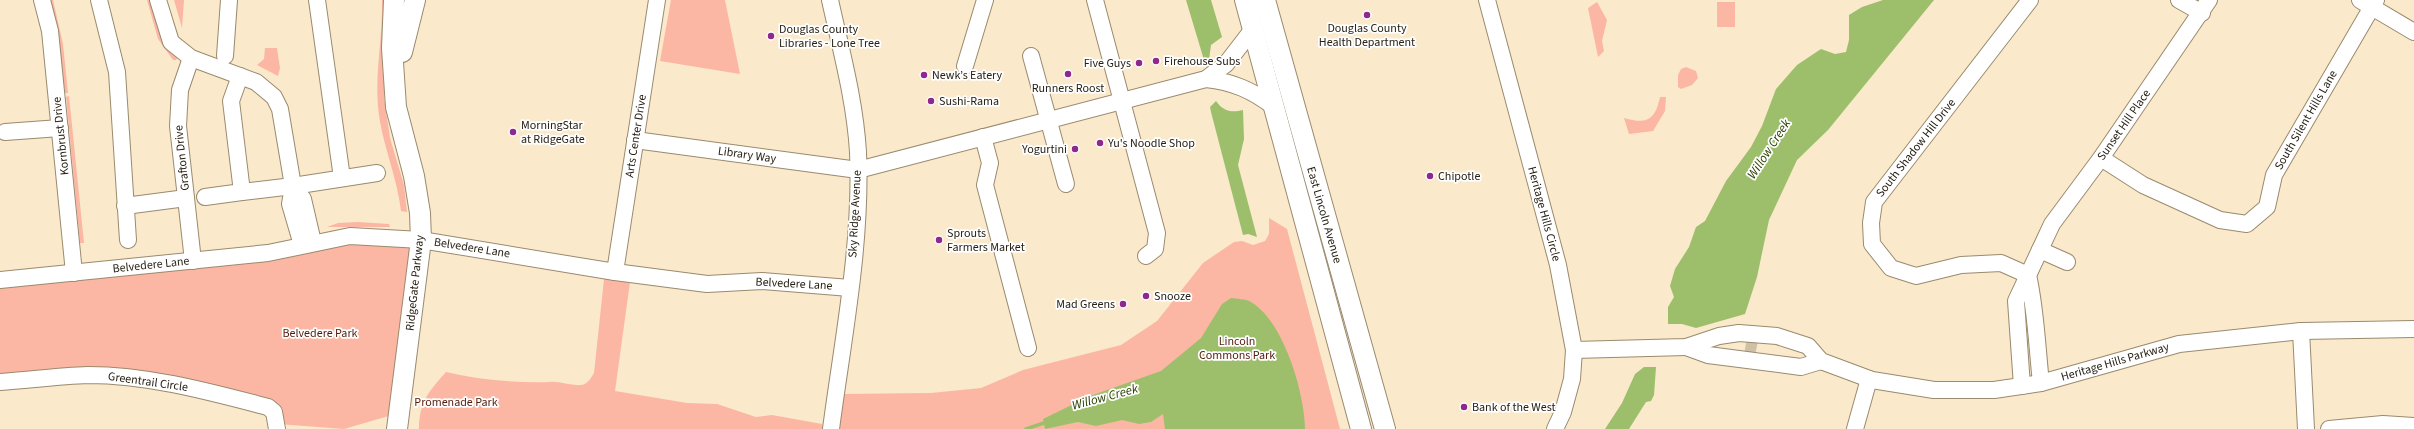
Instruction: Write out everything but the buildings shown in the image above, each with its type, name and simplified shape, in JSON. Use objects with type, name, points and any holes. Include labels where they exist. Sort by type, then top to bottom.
[{"type":"main road","name":"RidgeGate Parkway","points":[[394,0],[392,48],[395,66],[396,107],[414,176],[420,213],[421,240],[398,421]]},
{"type":"main road","name":"RidgeGate Parkway","points":[[395,66],[405,46],[415,0]]},
{"type":"main road","name":"East Lincoln Avenue","points":[[1245,0],[1361,429]]},
{"type":"main road","name":"East Lincoln Avenue","points":[[1265,0],[1386,429]]},
{"type":"street","name":"Kornbrust Drive","points":[[42,0],[50,31],[74,272]]},
{"type":"street","points":[[99,0],[117,72],[128,240]]},
{"type":"street","points":[[158,0],[171,42],[191,58],[256,82],[274,97],[280,109],[293,186],[303,199],[308,244]]},
{"type":"street","points":[[225,56],[229,0]]},
{"type":"street","points":[[318,0],[342,178]]},
{"type":"street","name":"Arts Center Drive","points":[[615,272],[657,0]]},
{"type":"street","name":"Sky Ridge Avenue","points":[[830,0],[852,105],[858,170],[857,226],[831,429]]},
{"type":"street","points":[[965,66],[985,0]]},
{"type":"street","points":[[1095,0],[1157,233],[1155,248],[1146,256]]},
{"type":"street","name":"Heritage Hills Circle","points":[[1487,0],[1558,265],[1574,350],[1572,379],[1563,412],[1555,429]]},
{"type":"street","name":"South Shadow Hill Drive","points":[[2028,275],[2001,263],[1961,265],[1916,276],[1897,270],[1891,268],[1872,244],[1871,223],[1874,202],[2030,0]]},
{"type":"street","points":[[2179,0],[2206,6]]},
{"type":"street","points":[[2369,2],[2414,32]]},
{"type":"street","name":"South Silent Hills Lane","points":[[2101,158],[2143,186],[2220,220],[2247,224],[2267,207],[2274,175],[2369,2]]},
{"type":"street","name":"Sunset Hill Place","points":[[2022,386],[2016,302],[2052,224],[2101,158],[2206,6]]},
{"type":"street","points":[[1206,79],[1226,64],[1253,29]]},
{"type":"street","points":[[1031,56],[1066,184]]},
{"type":"street","name":"Grafton Drive","points":[[191,58],[180,90],[178,126],[193,261]]},
{"type":"street","points":[[240,76],[232,101],[242,192]]},
{"type":"street","points":[[858,170],[1206,79],[1228,82],[1246,88],[1274,107]]},
{"type":"street","points":[[5,132],[60,128]]},
{"type":"street","points":[[983,137],[990,163],[986,185],[1028,348]]},
{"type":"street","name":"Library Way","points":[[635,140],[858,170]]},
{"type":"street","points":[[205,197],[293,186],[377,173]]},
{"type":"street","points":[[125,206],[186,198]]},
{"type":"street","name":"Belvedere Lane","points":[[0,280],[268,253],[350,236],[421,240],[615,272],[707,284],[762,281],[850,288]]},
{"type":"street","points":[[2040,250],[2067,262]]},
{"type":"street","points":[[2028,275],[2033,299],[2034,325],[2041,383]]},
{"type":"street","name":"Heritage Hills Parkway","points":[[1686,346],[1708,355],[1747,349],[1816,363],[1869,379],[1934,390],[1994,390],[2041,383],[2179,344],[2301,331],[2414,330]]},
{"type":"street","points":[[2301,331],[2306,429]]},
{"type":"street","points":[[1747,349],[1766,335]]},
{"type":"street","name":"Heritage Hills Parkway","points":[[1747,349],[1766,335],[1777,336],[1808,346],[1816,363]]},
{"type":"street","name":"Heritage Hills Parkway","points":[[1574,350],[1686,346],[1719,336],[1747,349],[1801,367],[1816,363]]},
{"type":"street","name":"Greentrail Circle","points":[[0,382],[89,375],[150,380],[208,391],[268,407],[274,412],[277,429]]},
{"type":"street","points":[[1856,429],[1869,379]]},
{"type":"street","points":[[2329,429],[2383,424],[2414,426]]},
{"type":"green space","points":[[49,0],[53,0],[63,44],[68,93],[65,93],[59,41]]},
{"type":"green space","points":[[147,0],[151,0],[160,30],[167,43],[178,57],[176,60],[173,60],[158,39]]},
{"type":"green space","points":[[174,0],[184,0],[182,28]]},
{"type":"green space","points":[[382,0],[387,0],[384,97],[390,138],[404,185],[407,212],[401,211],[396,184],[382,133],[378,107],[377,93]]},
{"type":"green space","points":[[671,0],[725,0],[740,74],[660,61]]},
{"type":"green space","points":[[1597,2],[1607,20],[1602,41],[1604,51],[1598,57],[1588,8]]},
{"type":"green space","points":[[1717,2],[1735,2],[1735,27],[1717,27]]},
{"type":"green space","points":[[265,48],[277,48],[280,68],[278,76],[257,65],[264,59]]},
{"type":"green space","points":[[1686,67],[1696,71],[1698,78],[1692,85],[1681,89],[1678,87],[1678,75],[1681,69]]},
{"type":"green space","points":[[69,96],[84,243],[80,243],[66,97]]},
{"type":"green space","points":[[1660,97],[1666,97],[1665,111],[1653,131],[1629,134],[1624,118],[1638,121],[1648,119],[1655,112]]},
{"type":"green space","name":"Lincoln Commons Park","points":[[1269,218],[1287,229],[1340,429],[837,429],[842,394],[931,393],[981,388],[1023,370],[1121,345],[1157,321],[1203,263],[1234,242],[1242,241],[1253,245],[1265,241],[1269,234]]},
{"type":"green space","points":[[358,222],[389,224],[390,227],[327,227],[338,223]]},
{"type":"green space","name":"Belvedere Park","points":[[421,240],[399,413],[344,429],[278,424],[274,412],[150,380],[0,382],[0,280],[313,242]]},
{"type":"green space","name":"Promenade Park","points":[[604,279],[630,282],[615,391],[687,403],[717,404],[756,417],[772,415],[822,424],[822,429],[419,429],[419,420],[423,404],[430,391],[446,372],[485,379],[511,381],[554,382],[577,385],[587,382],[594,373]]},
{"type":"water","points":[[1186,0],[1211,0],[1222,37],[1211,45],[1209,60],[1204,60]]},
{"type":"water","points":[[1883,0],[1934,0],[1828,130],[1797,160],[1769,220],[1757,277],[1745,314],[1696,328],[1682,324],[1668,324],[1668,307],[1674,297],[1670,286],[1675,269],[1689,247],[1696,227],[1705,221],[1726,181],[1751,147],[1762,126],[1776,89],[1797,65],[1821,49],[1835,54],[1846,52],[1849,40],[1849,15],[1862,7]]},
{"type":"water","points":[[1216,101],[1224,109],[1231,111],[1243,110],[1244,139],[1238,165],[1257,237],[1248,234],[1243,235],[1211,112],[1210,107]]},
{"type":"water","points":[[1231,298],[1249,301],[1261,310],[1272,323],[1282,340],[1290,358],[1301,397],[1305,429],[1165,429],[1163,414],[1151,422],[1139,424],[1122,420],[1096,426],[1078,422],[1045,429],[1043,419],[1090,396],[1161,371],[1201,338],[1222,304]]},
{"type":"water","points":[[1644,367],[1656,367],[1654,395],[1651,401],[1646,402],[1629,429],[1605,429],[1622,403],[1635,374]]},
{"type":"waterway","name":"Willow Creek","points":[[1026,429],[1047,422]]},
{"type":"tunnel","points":[[1745,349],[1756,351]]},
{"type":"place","name":"Douglas County Health Department","points":[[1367,15]]},
{"type":"place","name":"Douglas County Libraries - Lone Tree","points":[[771,36]]},
{"type":"place","name":"Firehouse Subs","points":[[1156,61]]},
{"type":"place","name":"Five Guys","points":[[1139,63]]},
{"type":"place","name":"Runners Roost","points":[[1068,74]]},
{"type":"place","name":"Newk’s Eatery","points":[[924,75]]},
{"type":"place","name":"Sushi-Rama","points":[[931,101]]},
{"type":"place","name":"MorningStar at RidgeGate","points":[[513,132]]},
{"type":"place","name":"Yu's Noodle Shop","points":[[1100,143]]},
{"type":"place","name":"Yogurtini","points":[[1075,149]]},
{"type":"place","name":"Chipotle","points":[[1430,176]]},
{"type":"place","name":"Sprouts Farmers Market","points":[[939,240]]},
{"type":"place","name":"Snooze","points":[[1146,296]]},
{"type":"place","name":"Mad Greens","points":[[1123,304]]},
{"type":"place","name":"Bank of the West","points":[[1464,407]]}]
